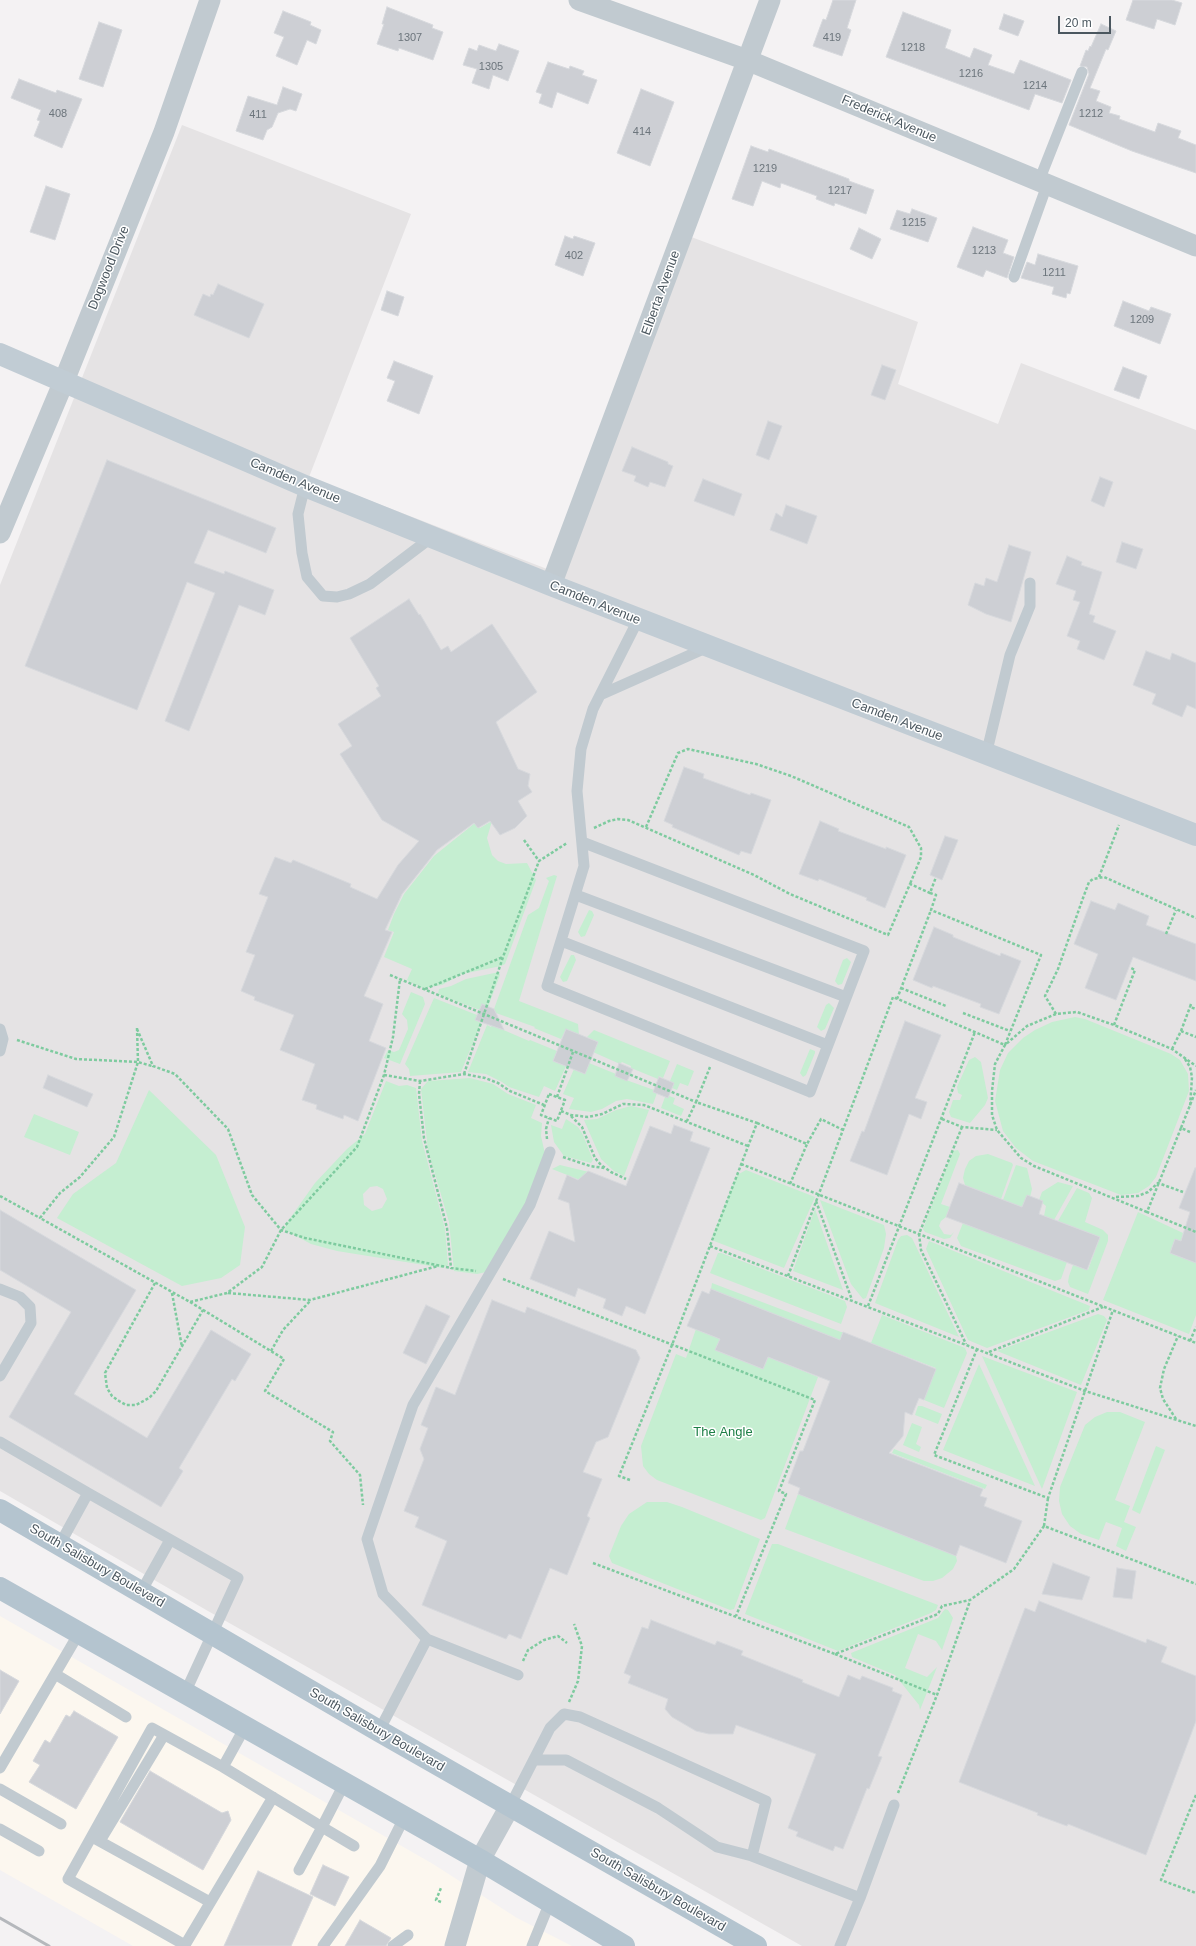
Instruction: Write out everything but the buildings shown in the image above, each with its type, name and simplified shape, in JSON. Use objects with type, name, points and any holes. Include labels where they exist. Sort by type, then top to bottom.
[{"type":"main road","name":"South Salisbury Boulevard","points":[[0,1510],[379,1731],[756,1946]]},
{"type":"main road","points":[[0,1588],[480,1860],[550,1902],[615,1944]]},
{"type":"street","name":"Dogwood Drive","points":[[0,533],[64,381],[164,132],[210,0]]},
{"type":"street","name":"Frederick Avenue","points":[[580,0],[747,60],[1196,246]]},
{"type":"street","name":"Elberta Avenue","points":[[552,585],[770,0]]},
{"type":"street","name":"Camden Avenue","points":[[0,354],[305,486],[638,620],[1196,836]]},
{"type":"street","points":[[455,1946],[480,1860],[510,1806]]},
{"type":"lane","points":[[1014,277],[1043,183],[1082,72]]},
{"type":"lane","points":[[305,486],[298,514],[302,553],[307,577],[323,596],[337,597],[349,594],[370,584],[432,537]]},
{"type":"lane","points":[[986,755],[1010,655],[1030,606],[1030,583]]},
{"type":"lane","points":[[582,838],[864,951],[810,1092],[547,986],[584,866],[577,791],[582,749],[593,709],[638,620]]},
{"type":"lane","points":[[600,696],[708,647]]},
{"type":"lane","points":[[576,895],[846,997]]},
{"type":"lane","points":[[561,941],[828,1045]]},
{"type":"lane","points":[[0,1051],[1,1034]]},
{"type":"lane","points":[[518,1675],[427,1639],[383,1594],[367,1539],[413,1405],[530,1205],[550,1152]]},
{"type":"lane","points":[[0,1289],[20,1297],[30,1307],[31,1323],[0,1376]]},
{"type":"lane","points":[[0,1442],[238,1578],[185,1693]]},
{"type":"lane","points":[[60,1544],[88,1493]]},
{"type":"lane","points":[[142,1592],[170,1540]]},
{"type":"lane","points":[[0,1768],[79,1633]]},
{"type":"lane","points":[[379,1731],[427,1639]]},
{"type":"lane","points":[[55,1674],[126,1716]]},
{"type":"lane","points":[[510,1806],[550,1728],[564,1714],[580,1717],[681,1761],[766,1801],[752,1856]]},
{"type":"lane","points":[[223,1767],[245,1727]]},
{"type":"lane","points":[[273,1797],[185,1945],[68,1879],[96,1839],[152,1728],[223,1767],[273,1797],[322,1827],[354,1846]]},
{"type":"lane","points":[[534,1760],[566,1760],[658,1808],[717,1847],[752,1856],[860,1898]]},
{"type":"lane","points":[[299,1870],[344,1784]]},
{"type":"lane","points":[[0,1789],[61,1824]]},
{"type":"lane","points":[[840,1946],[860,1898],[894,1805]]},
{"type":"lane","points":[[325,1944],[380,1866],[404,1818]]},
{"type":"lane","points":[[0,1829],[39,1851]]},
{"type":"lane","points":[[96,1839],[210,1902]]},
{"type":"lane","points":[[532,1946],[550,1902]]},
{"type":"lane","points":[[393,1946],[408,1935]]},
{"type":"path","points":[[464,1074],[503,957],[540,861],[609,821],[618,819],[628,820],[646,827],[754,875],[790,894],[888,935],[921,857],[921,848],[909,827],[791,776],[756,764],[688,749],[678,753],[646,827]]},
{"type":"path","points":[[1098,877],[1121,819]]},
{"type":"path","points":[[524,840],[540,861]]},
{"type":"path","points":[[930,892],[936,877]]},
{"type":"path","points":[[1056,1014],[1045,996],[1058,969],[1089,882],[1098,877],[1104,877],[1196,918]]},
{"type":"path","points":[[897,999],[936,895],[910,884]]},
{"type":"path","points":[[931,910],[1041,954],[1005,1045],[995,1064],[992,1091],[992,1115],[997,1130],[1021,1158],[1034,1166],[1110,1195],[1196,1232]]},
{"type":"path","points":[[1166,934],[1176,910]]},
{"type":"path","points":[[425,989],[503,957]]},
{"type":"path","points":[[1114,1025],[1135,970],[1131,968]]},
{"type":"path","points":[[390,975],[696,1102],[757,1123],[807,1144]]},
{"type":"path","points":[[228,1293],[262,1267],[281,1230],[357,1147],[384,1075],[394,1037],[400,979]]},
{"type":"path","points":[[901,988],[946,1006]]},
{"type":"path","points":[[788,1276],[893,997],[1005,1045]]},
{"type":"path","points":[[1172,1049],[1191,1005],[1196,1009]]},
{"type":"path","points":[[1005,1045],[1027,1026],[1056,1014],[1077,1012],[1114,1025],[1172,1049],[1184,1056],[1196,1066]]},
{"type":"path","points":[[963,1013],[1010,1031]]},
{"type":"path","points":[[40,1218],[60,1193],[80,1177],[114,1137],[138,1062],[137,1028],[153,1066]]},
{"type":"path","points":[[1181,1031],[1196,1037]]},
{"type":"path","points":[[868,1306],[975,1032]]},
{"type":"path","points":[[1,1034],[76,1059],[138,1062],[175,1074],[228,1129],[252,1195],[281,1230],[305,1238],[439,1266],[490,1273],[815,1400],[779,1491],[786,1494],[736,1616]]},
{"type":"path","points":[[557,1097],[573,1052]]},
{"type":"path","points":[[687,1121],[715,1053]]},
{"type":"path","points":[[1184,1056],[1190,1067],[1192,1077],[1190,1107]]},
{"type":"path","points":[[384,1075],[420,1081],[464,1074],[485,1078],[498,1083],[510,1091],[544,1105]]},
{"type":"path","points":[[420,1081],[419,1094],[424,1138],[447,1228],[451,1268]]},
{"type":"path","points":[[1147,1212],[1196,1090]]},
{"type":"path","points":[[549,1094],[557,1097],[565,1100],[557,1121],[541,1115],[549,1094]]},
{"type":"path","points":[[562,1111],[571,1115],[588,1117],[602,1114],[622,1104],[633,1103],[657,1109],[748,1146]]},
{"type":"path","points":[[571,1115],[582,1128],[595,1158],[604,1168]]},
{"type":"path","points":[[549,1118],[546,1129],[550,1152],[581,1163],[604,1168],[626,1179]]},
{"type":"path","points":[[790,1184],[807,1144],[821,1119],[843,1130]]},
{"type":"path","points":[[942,1119],[962,1127],[997,1130]]},
{"type":"path","points":[[630,1480],[619,1476],[672,1345],[757,1123]]},
{"type":"path","points":[[962,1127],[919,1234],[921,1250],[966,1344]]},
{"type":"path","points":[[1180,1128],[1190,1132]]},
{"type":"path","points":[[741,1164],[1196,1343]]},
{"type":"path","points":[[1110,1195],[1122,1198],[1138,1196],[1148,1192],[1158,1184]]},
{"type":"path","points":[[1158,1184],[1184,1192]]},
{"type":"path","points":[[0,1196],[190,1302],[284,1359],[265,1391],[333,1432],[330,1441],[360,1475],[367,1539]]},
{"type":"path","points":[[816,1200],[852,1300]]},
{"type":"path","points":[[710,1246],[1085,1391],[1196,1426]]},
{"type":"path","points":[[190,1302],[228,1293],[310,1300],[439,1266]]},
{"type":"path","points":[[155,1283],[108,1366],[105,1381],[112,1396],[126,1405],[143,1403],[156,1391],[203,1310]]},
{"type":"path","points":[[172,1292],[182,1347]]},
{"type":"path","points":[[270,1351],[283,1330],[310,1300]]},
{"type":"path","points":[[988,1353],[1103,1307]]},
{"type":"path","points":[[835,1654],[938,1614],[942,1606],[970,1600],[1014,1569],[1044,1526],[1048,1498],[1113,1310]]},
{"type":"path","points":[[1190,1341],[1196,1327]]},
{"type":"path","points":[[1176,1419],[1163,1399],[1160,1388],[1164,1369],[1178,1336]]},
{"type":"path","points":[[977,1349],[934,1455],[1048,1498]]},
{"type":"path","points":[[1044,1526],[1196,1584]]},
{"type":"path","points":[[593,1563],[736,1616],[937,1695]]},
{"type":"path","points":[[894,1805],[937,1695],[970,1600]]},
{"type":"path","points":[[564,1714],[578,1681],[582,1646],[574,1624]]},
{"type":"path","points":[[518,1675],[528,1650],[544,1640],[558,1636],[567,1643]]},
{"type":"path","points":[[1196,1795],[1161,1880],[1196,1893]]},
{"type":"path","points":[[440,1902],[436,1900],[441,1888]]},
{"type":"shaded area","points":[[182,125],[411,214],[309,477],[560,574],[686,235],[918,322],[898,384],[998,424],[1021,363],[1196,430],[1196,1946],[802,1946],[208,1611],[0,1491],[0,585]]},
{"type":"shaded area","points":[[0,1616],[433,1864],[517,1918],[572,1946],[133,1946],[0,1870]]},
{"type":"green space","points":[[492,821],[487,838],[492,855],[498,861],[506,864],[527,863],[536,880],[505,964],[462,974],[442,985],[423,988],[414,984],[407,980],[412,969],[384,957],[394,932],[388,930],[394,914],[404,894],[434,856],[475,823],[480,828]]},
{"type":"green space","points":[[554,875],[557,876],[519,1001],[578,1024],[579,1035],[566,1029],[561,1039],[534,1028],[535,1027],[496,1013],[494,1009],[528,915],[539,908],[549,881],[546,878]]},
{"type":"green space","points":[[589,910],[592,911],[594,915],[585,936],[581,937],[578,932]]},
{"type":"green space","points":[[571,955],[574,955],[576,960],[567,981],[563,982],[560,977]]},
{"type":"green space","points":[[847,958],[851,962],[842,984],[838,985],[835,981],[843,960]]},
{"type":"green space","points":[[499,972],[500,975],[488,1007],[480,1010],[438,994],[439,989],[451,986],[466,979]]},
{"type":"green space","points":[[411,992],[423,997],[425,1004],[400,1064],[384,1058],[388,1050],[394,1052],[399,1050],[408,1029],[407,1020],[402,1014]]},
{"type":"green space","points":[[434,998],[477,1015],[476,1020],[481,1023],[461,1072],[410,1076],[409,1069],[405,1064]]},
{"type":"green space","points":[[829,1003],[834,1008],[825,1029],[821,1031],[817,1027],[826,1005]]},
{"type":"green space","points":[[1075,1017],[1085,1019],[1171,1054],[1180,1060],[1188,1074],[1189,1091],[1156,1177],[1149,1186],[1138,1193],[1121,1195],[1033,1161],[1016,1148],[1003,1131],[995,1101],[1000,1070],[1008,1053],[1023,1038],[1035,1030],[1052,1022]]},
{"type":"green space","points":[[487,1025],[491,1027],[492,1025],[557,1051],[553,1061],[566,1066],[555,1091],[544,1086],[539,1097],[509,1087],[486,1074],[468,1072]]},
{"type":"green space","points":[[594,1030],[670,1061],[663,1078],[659,1076],[658,1079],[631,1068],[631,1066],[622,1062],[620,1064],[593,1052],[598,1042],[587,1037]]},
{"type":"green space","points":[[810,1049],[815,1051],[815,1053],[806,1075],[803,1077],[800,1073]]},
{"type":"green space","points":[[975,1057],[981,1062],[988,1098],[985,1105],[970,1123],[951,1117],[949,1112],[953,1100],[960,1100],[962,1095],[958,1093],[957,1087],[969,1060]]},
{"type":"green space","points":[[589,1063],[616,1074],[615,1076],[654,1090],[653,1092],[657,1093],[653,1104],[627,1099],[616,1101],[602,1109],[591,1112],[569,1109],[574,1098],[563,1094],[574,1069]]},
{"type":"green space","points":[[677,1064],[694,1071],[688,1086],[680,1083],[677,1090],[672,1088],[674,1083],[670,1081]]},
{"type":"green space","points":[[470,1078],[493,1084],[508,1094],[536,1105],[531,1118],[542,1123],[541,1136],[545,1154],[534,1189],[486,1272],[477,1274],[454,1271],[449,1222],[428,1150],[421,1089],[428,1081]]},
{"type":"green space","points":[[386,1081],[399,1086],[407,1085],[416,1088],[422,1141],[445,1229],[448,1265],[443,1268],[337,1251],[311,1244],[285,1230],[286,1224],[315,1183],[347,1149],[365,1134]],"holes":[[[377,1186],[383,1189],[387,1199],[382,1208],[372,1211],[364,1205],[363,1194],[370,1187]]]},
{"type":"green space","points":[[149,1090],[216,1155],[245,1227],[240,1265],[221,1278],[182,1286],[57,1218],[73,1194],[116,1163]]},
{"type":"green space","points":[[669,1096],[675,1098],[673,1104],[684,1109],[681,1116],[661,1108],[665,1097]]},
{"type":"green space","points":[[631,1106],[649,1110],[624,1176],[614,1171],[601,1159],[584,1120],[597,1119],[616,1110]]},
{"type":"green space","points":[[34,1114],[79,1132],[70,1155],[24,1137]]},
{"type":"green space","points":[[566,1119],[578,1127],[583,1135],[593,1160],[591,1163],[564,1156],[554,1142],[551,1125],[562,1129]]},
{"type":"green space","points":[[958,1150],[960,1154],[941,1204],[950,1207],[946,1217],[941,1221],[939,1226],[944,1234],[951,1235],[954,1232],[950,1238],[944,1239],[925,1232],[923,1229],[953,1151]]},
{"type":"green space","points":[[988,1154],[1012,1163],[1013,1165],[1001,1199],[965,1185],[963,1178],[969,1161],[976,1156]]},
{"type":"green space","points":[[560,1165],[589,1172],[580,1180],[552,1169]]},
{"type":"green space","points":[[1016,1165],[1027,1168],[1032,1189],[1030,1197],[1022,1207],[1003,1200]]},
{"type":"green space","points":[[746,1170],[815,1197],[784,1268],[714,1241],[712,1237],[737,1175]]},
{"type":"green space","points":[[1058,1182],[1073,1186],[1054,1220],[1044,1216],[1046,1206],[1039,1200],[1042,1192]]},
{"type":"green space","points":[[1077,1188],[1089,1193],[1092,1198],[1085,1222],[1103,1230],[1108,1235],[1108,1241],[1088,1294],[1070,1287],[1068,1282],[1069,1276],[1073,1265],[1088,1270],[1100,1237],[1058,1221]]},
{"type":"green space","points":[[820,1200],[884,1225],[886,1234],[884,1248],[866,1298],[863,1299],[851,1284]]},
{"type":"green space","points":[[815,1209],[843,1290],[793,1271]]},
{"type":"green space","points":[[1138,1212],[1183,1233],[1181,1241],[1175,1239],[1170,1253],[1196,1263],[1196,1315],[1189,1334],[1103,1300]]},
{"type":"green space","points":[[963,1223],[1067,1262],[1061,1279],[1055,1281],[961,1246],[957,1238]]},
{"type":"green space","points":[[907,1235],[912,1238],[959,1337],[875,1303],[898,1240],[901,1236]]},
{"type":"green space","points":[[929,1241],[1090,1306],[1089,1310],[987,1348],[968,1340],[926,1249]]},
{"type":"green space","points":[[718,1253],[845,1301],[847,1307],[841,1324],[710,1273]]},
{"type":"green space","points":[[712,1283],[843,1332],[840,1340],[711,1289]]},
{"type":"green space","points":[[1098,1314],[1104,1316],[1107,1320],[1081,1385],[997,1351]]},
{"type":"green space","points":[[882,1315],[965,1348],[967,1353],[944,1408],[924,1400],[936,1368],[871,1343]]},
{"type":"green space","name":"The Angle","points":[[696,1329],[720,1339],[715,1350],[763,1369],[768,1357],[818,1377],[765,1518],[761,1520],[657,1480],[649,1474],[643,1466],[641,1446],[676,1354],[686,1358]]},
{"type":"green space","points":[[982,1356],[1077,1392],[1042,1489]]},
{"type":"green space","points":[[979,1364],[1035,1486],[943,1450]]},
{"type":"green space","points":[[918,1406],[922,1406],[942,1414],[938,1424],[915,1415]]},
{"type":"green space","points":[[1107,1412],[1120,1412],[1145,1422],[1115,1500],[1130,1506],[1124,1522],[1136,1527],[1126,1551],[1116,1546],[1122,1528],[1106,1522],[1099,1540],[1081,1534],[1070,1526],[1062,1514],[1059,1501],[1060,1487],[1085,1425],[1095,1417]]},
{"type":"green space","points":[[912,1423],[922,1427],[916,1444],[921,1447],[919,1452],[903,1445]]},
{"type":"green space","points":[[1156,1446],[1165,1450],[1140,1514],[1132,1510]]},
{"type":"green space","points":[[894,1449],[987,1485],[985,1489],[892,1453]]},
{"type":"green space","points":[[798,1494],[956,1556],[957,1561],[953,1569],[942,1578],[933,1581],[924,1581],[785,1529]]},
{"type":"green space","points":[[647,1502],[667,1502],[760,1539],[734,1609],[730,1610],[612,1563],[609,1556],[621,1526],[629,1514]]},
{"type":"green space","points":[[772,1544],[778,1544],[938,1605],[936,1610],[931,1613],[838,1651],[745,1614]]},
{"type":"green space","points":[[945,1609],[948,1610],[953,1618],[942,1650],[936,1641],[918,1634],[905,1668],[927,1677],[937,1667],[920,1710],[919,1705],[895,1675],[852,1657],[851,1653],[938,1618]]},
{"type":"railway","points":[[0,1918],[49,1946]]}]
